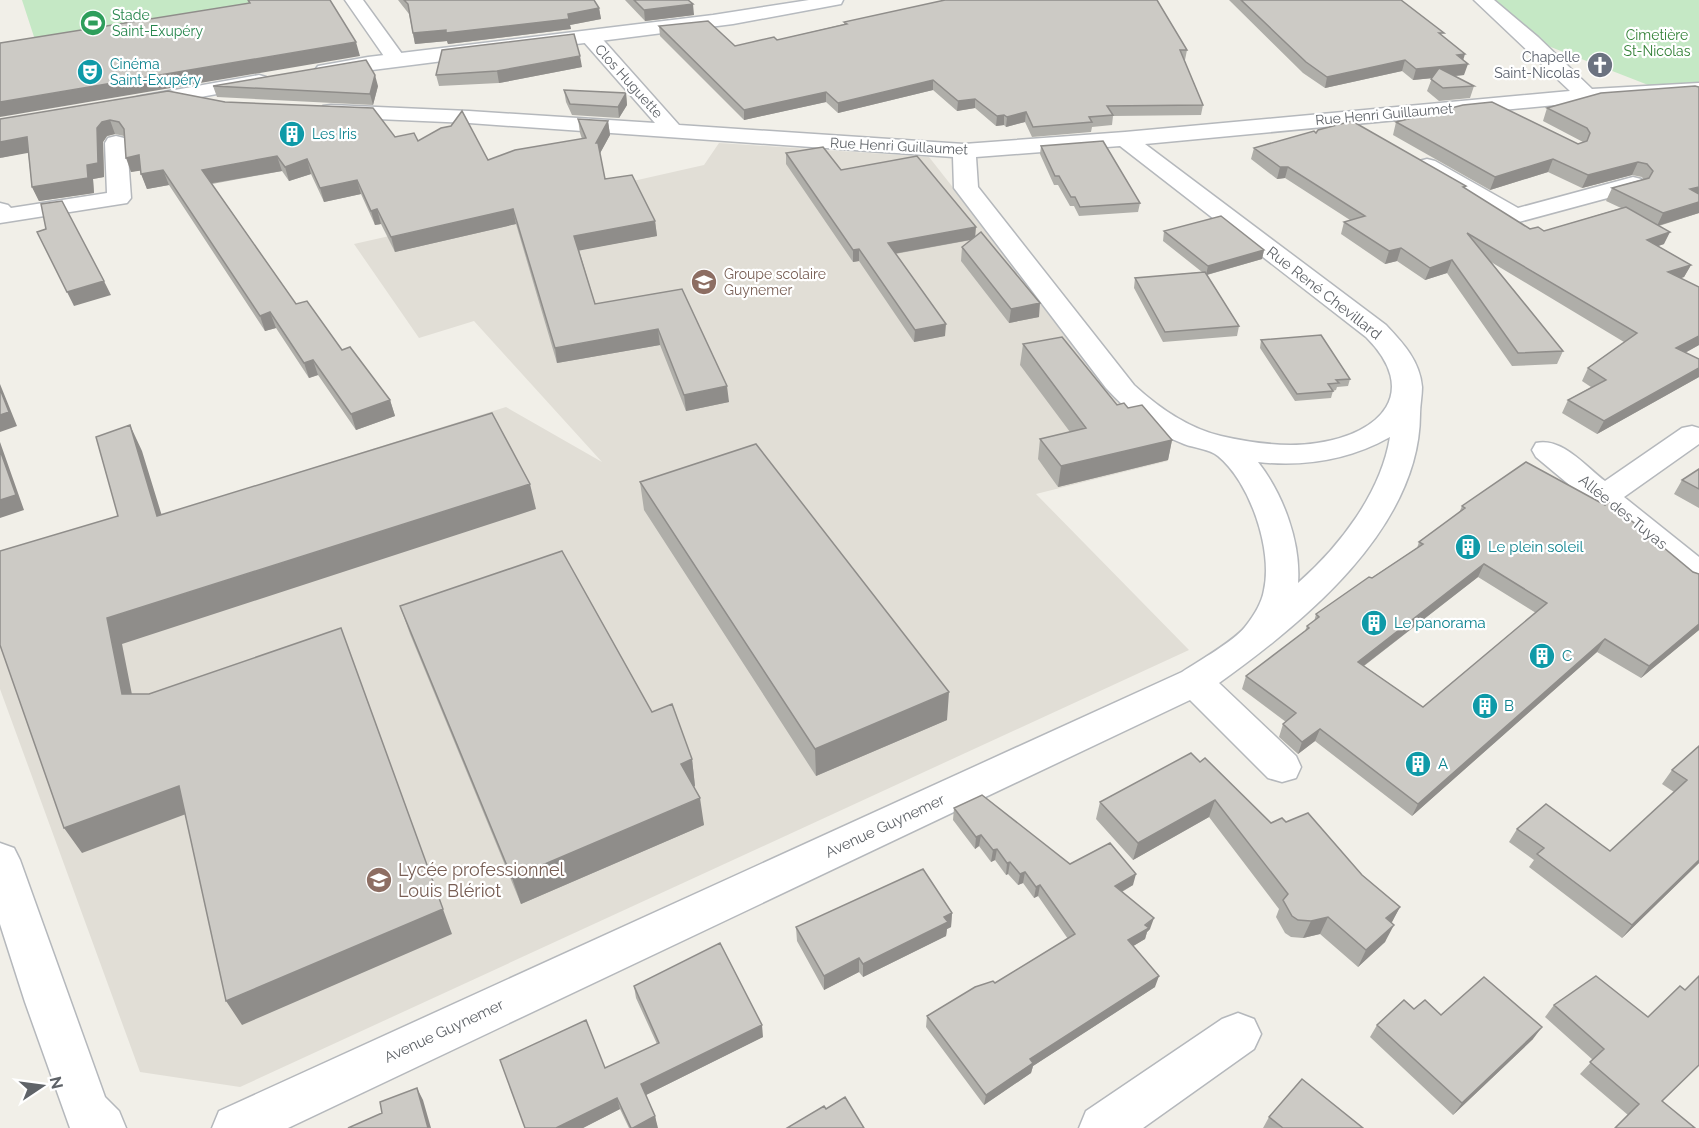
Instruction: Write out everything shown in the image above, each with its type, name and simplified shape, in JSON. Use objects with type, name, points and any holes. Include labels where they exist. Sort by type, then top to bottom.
[{"type":"street","points":[[354,0],[395,58]]},
{"type":"street","points":[[307,73],[395,58],[722,20],[834,0]]},
{"type":"street","points":[[1483,0],[1531,41],[1587,96]]},
{"type":"street","name":"Clos Huguette","points":[[590,37],[669,126]]},
{"type":"street","points":[[127,104],[274,79]]},
{"type":"street","name":"Rue Henri Guillaumet","points":[[308,110],[469,117],[964,151],[1125,139],[1244,119],[1342,117],[1587,96],[1697,90]]},
{"type":"street","points":[[171,97],[230,108]]},
{"type":"street","points":[[1491,105],[1521,120]]},
{"type":"street","points":[[1342,117],[1372,135]]},
{"type":"street","name":"Rue René Chevillard","points":[[1125,139],[1376,331],[1395,351],[1406,373],[1406,394]]},
{"type":"street","points":[[0,210],[3,217],[119,198],[116,143]]},
{"type":"street","points":[[964,151],[966,188],[1133,401],[1161,421],[1195,437],[1226,446],[1275,454],[1315,453],[1350,445],[1378,432],[1397,415],[1406,394]]},
{"type":"street","points":[[1413,158],[1515,216],[1633,184]]},
{"type":"street","name":"Avenue Guynemer","points":[[236,1128],[1195,682],[1252,642],[1318,584],[1348,552],[1386,493],[1402,452],[1406,394]]},
{"type":"street","points":[[1603,496],[1692,435]]},
{"type":"street","points":[[1226,446],[1250,473],[1268,507],[1278,539],[1282,572],[1278,603],[1252,642]]},
{"type":"street","name":"Allée des Tuyas","points":[[1547,450],[1699,574]]},
{"type":"street","points":[[1195,682],[1282,767]]},
{"type":"street","points":[[0,860],[47,1002],[87,1112],[102,1128]]},
{"type":"street","points":[[1103,1128],[1238,1034]]},
{"type":"shaded area","name":"Lycée professionnel Louis Blériot","points":[[719,143],[929,157],[1168,461],[1036,494],[1189,650],[240,1087],[140,1072],[0,689],[0,566],[506,407],[602,462],[474,321],[419,338],[354,244],[704,165]]},
{"type":"green space","name":"Stade Saint-Exupéry","points":[[22,0],[275,0],[37,46]]},
{"type":"green space","name":"Cimetière St-Nicolas","points":[[1495,0],[1699,0],[1699,88],[1661,90],[1543,44],[1516,22]]},
{"type":"building","points":[[248,0],[330,0],[356,42],[0,102],[0,43],[250,3]]},
{"type":"building","points":[[404,0],[594,0],[599,8],[568,14],[569,19],[446,33],[446,30],[413,33],[408,4]]},
{"type":"building","points":[[634,0],[688,0],[693,4],[644,10]]},
{"type":"building","points":[[945,0],[1157,0],[1187,50],[1180,50],[1203,105],[1107,106],[1113,115],[1089,117],[1092,122],[1033,127],[1026,112],[1007,117],[997,116],[975,99],[958,101],[933,80],[838,103],[826,92],[744,110],[659,26],[708,21],[735,46],[774,37],[777,40],[847,24],[844,22]]},
{"type":"building","points":[[1241,0],[1401,0],[1444,33],[1439,33],[1465,54],[1457,55],[1468,64],[1416,69],[1405,60],[1327,77],[1306,62]]},
{"type":"building","points":[[574,34],[580,56],[497,71],[436,75],[442,50]]},
{"type":"building","points":[[366,60],[375,75],[370,94],[213,86]]},
{"type":"building","points":[[1439,68],[1474,86],[1443,88],[1431,79]]},
{"type":"building","points":[[1699,87],[1699,187],[1690,189],[1699,194],[1699,202],[1663,213],[1612,188],[1649,178],[1653,171],[1647,164],[1638,162],[1588,175],[1553,159],[1495,177],[1396,122],[1463,105],[1492,102],[1578,144],[1587,141],[1590,133],[1587,128],[1547,108],[1601,93]]},
{"type":"building","points":[[564,90],[626,93],[618,107],[570,104]]},
{"type":"building","points":[[168,91],[225,102],[373,108],[395,137],[414,133],[418,141],[441,128],[451,126],[462,111],[488,160],[515,150],[586,138],[578,119],[608,121],[596,143],[598,143],[605,179],[632,175],[655,221],[574,236],[595,304],[682,289],[727,386],[684,395],[658,329],[555,348],[513,209],[391,237],[377,209],[371,211],[357,180],[320,188],[307,159],[285,167],[277,156],[202,170],[296,304],[307,301],[342,350],[350,347],[390,400],[351,414],[313,360],[304,363],[270,312],[260,316],[163,170],[141,174],[139,155],[126,158],[124,129],[119,122],[110,120],[102,122],[97,128],[98,163],[87,165],[88,178],[32,187],[27,137],[0,142],[0,119]]},
{"type":"building","points":[[1352,121],[1466,186],[1463,187],[1530,229],[1538,227],[1544,231],[1626,207],[1670,232],[1647,240],[1691,265],[1668,272],[1699,287],[1699,336],[1676,348],[1699,359],[1699,368],[1604,421],[1568,400],[1606,380],[1588,368],[1637,333],[1467,233],[1563,351],[1518,353],[1452,260],[1430,268],[1401,248],[1389,251],[1344,222],[1365,216],[1288,167],[1280,167],[1254,148],[1314,131],[1316,133],[1318,130]]},
{"type":"building","points":[[1103,141],[1140,203],[1080,207],[1075,197],[1071,197],[1059,176],[1055,176],[1041,146]]},
{"type":"building","points":[[823,147],[841,170],[917,156],[976,227],[888,243],[946,324],[915,330],[859,249],[853,250],[786,153]]},
{"type":"building","points":[[62,201],[104,281],[67,292],[37,232],[46,229],[41,204]]},
{"type":"building","points":[[1221,216],[1264,250],[1208,266],[1164,231]]},
{"type":"building","points":[[981,232],[1040,303],[1011,309],[962,247]]},
{"type":"building","points":[[1205,272],[1239,326],[1165,332],[1135,278]]},
{"type":"building","points":[[1321,335],[1350,379],[1336,380],[1339,383],[1328,384],[1333,391],[1297,394],[1261,340]]},
{"type":"building","points":[[1062,337],[1117,405],[1124,403],[1128,408],[1142,405],[1172,440],[1061,466],[1040,439],[1086,428],[1023,344]]},
{"type":"building","points":[[0,389],[9,412],[0,415]]},
{"type":"building","points":[[492,413],[530,484],[107,618],[122,694],[149,694],[341,628],[443,909],[226,1001],[179,786],[64,828],[0,645],[0,551],[118,516],[96,437],[130,425],[157,516]]},
{"type":"building","points":[[756,444],[949,692],[815,749],[640,482]]},
{"type":"building","points":[[0,450],[16,495],[0,500]]},
{"type":"building","points":[[1526,462],[1605,505],[1609,502],[1693,572],[1699,574],[1699,624],[1649,666],[1605,639],[1418,804],[1320,729],[1302,742],[1283,724],[1296,713],[1246,676],[1309,628],[1307,626],[1319,617],[1316,614],[1369,577],[1372,578],[1423,544],[1419,542],[1465,508],[1462,506]],"holes":[[[1484,564],[1547,603],[1423,707],[1358,662]]]},
{"type":"building","points":[[1699,469],[1699,489],[1682,480]]},
{"type":"building","points":[[562,551],[652,712],[672,704],[692,759],[681,764],[700,798],[512,878],[400,606]]},
{"type":"building","points":[[1699,746],[1699,860],[1632,925],[1537,854],[1544,848],[1517,829],[1546,804],[1610,851],[1687,780],[1672,770]]},
{"type":"building","points":[[1191,753],[1200,762],[1205,758],[1271,823],[1282,818],[1286,822],[1308,813],[1362,875],[1400,907],[1386,918],[1394,925],[1366,950],[1328,917],[1311,921],[1298,920],[1292,916],[1283,900],[1288,894],[1215,800],[1138,843],[1100,802]]},
{"type":"building","points":[[982,795],[1070,864],[1110,843],[1136,874],[1115,886],[1154,918],[1145,925],[1149,928],[1128,940],[1159,976],[1030,1059],[1033,1063],[986,1095],[927,1016],[975,987],[993,981],[995,983],[1075,934],[1040,885],[1036,887],[1025,872],[1020,874],[1010,862],[1007,863],[997,849],[993,850],[981,835],[976,837],[954,808]]},
{"type":"building","points":[[923,869],[952,913],[944,917],[948,922],[863,964],[859,958],[824,976],[796,927]]},
{"type":"building","points":[[720,943],[762,1025],[641,1084],[655,1116],[633,1128],[617,1098],[556,1128],[525,1128],[500,1060],[586,1020],[605,1068],[659,1043],[634,986]]},
{"type":"building","points":[[1596,976],[1648,1017],[1680,986],[1685,990],[1699,976],[1699,1065],[1662,1101],[1695,1128],[1615,1128],[1639,1104],[1590,1062],[1604,1049],[1554,1005]]},
{"type":"building","points":[[1484,977],[1542,1027],[1462,1103],[1377,1025],[1404,1000],[1414,1009],[1425,1000],[1441,1015]]},
{"type":"building","points":[[1302,1079],[1363,1128],[1283,1128],[1269,1117]]},
{"type":"building","points":[[417,1088],[428,1128],[348,1128],[382,1113],[380,1102]]},
{"type":"building","points":[[845,1097],[864,1128],[787,1128],[824,1106],[826,1109]]},
{"type":"place","name":"Stade Saint-Exupéry","points":[[93,23]]},
{"type":"place","name":"Chapelle Saint-Nicolas","points":[[1600,65]]},
{"type":"place","name":"Cinéma Saint-Exupéry","points":[[90,72]]},
{"type":"place","name":"Les Iris","points":[[292,134]]},
{"type":"place","name":"Groupe scolaire Guynemer","points":[[704,282]]},
{"type":"place","name":"Le plein soleil","points":[[1468,547]]},
{"type":"place","name":"Le panorama","points":[[1374,623]]},
{"type":"place","name":"C","points":[[1542,656]]},
{"type":"place","name":"B","points":[[1485,706]]},
{"type":"place","name":"A","points":[[1418,764]]},
{"type":"place","name":"Lycée professionnel Louis Blériot","points":[[379,880]]}]
